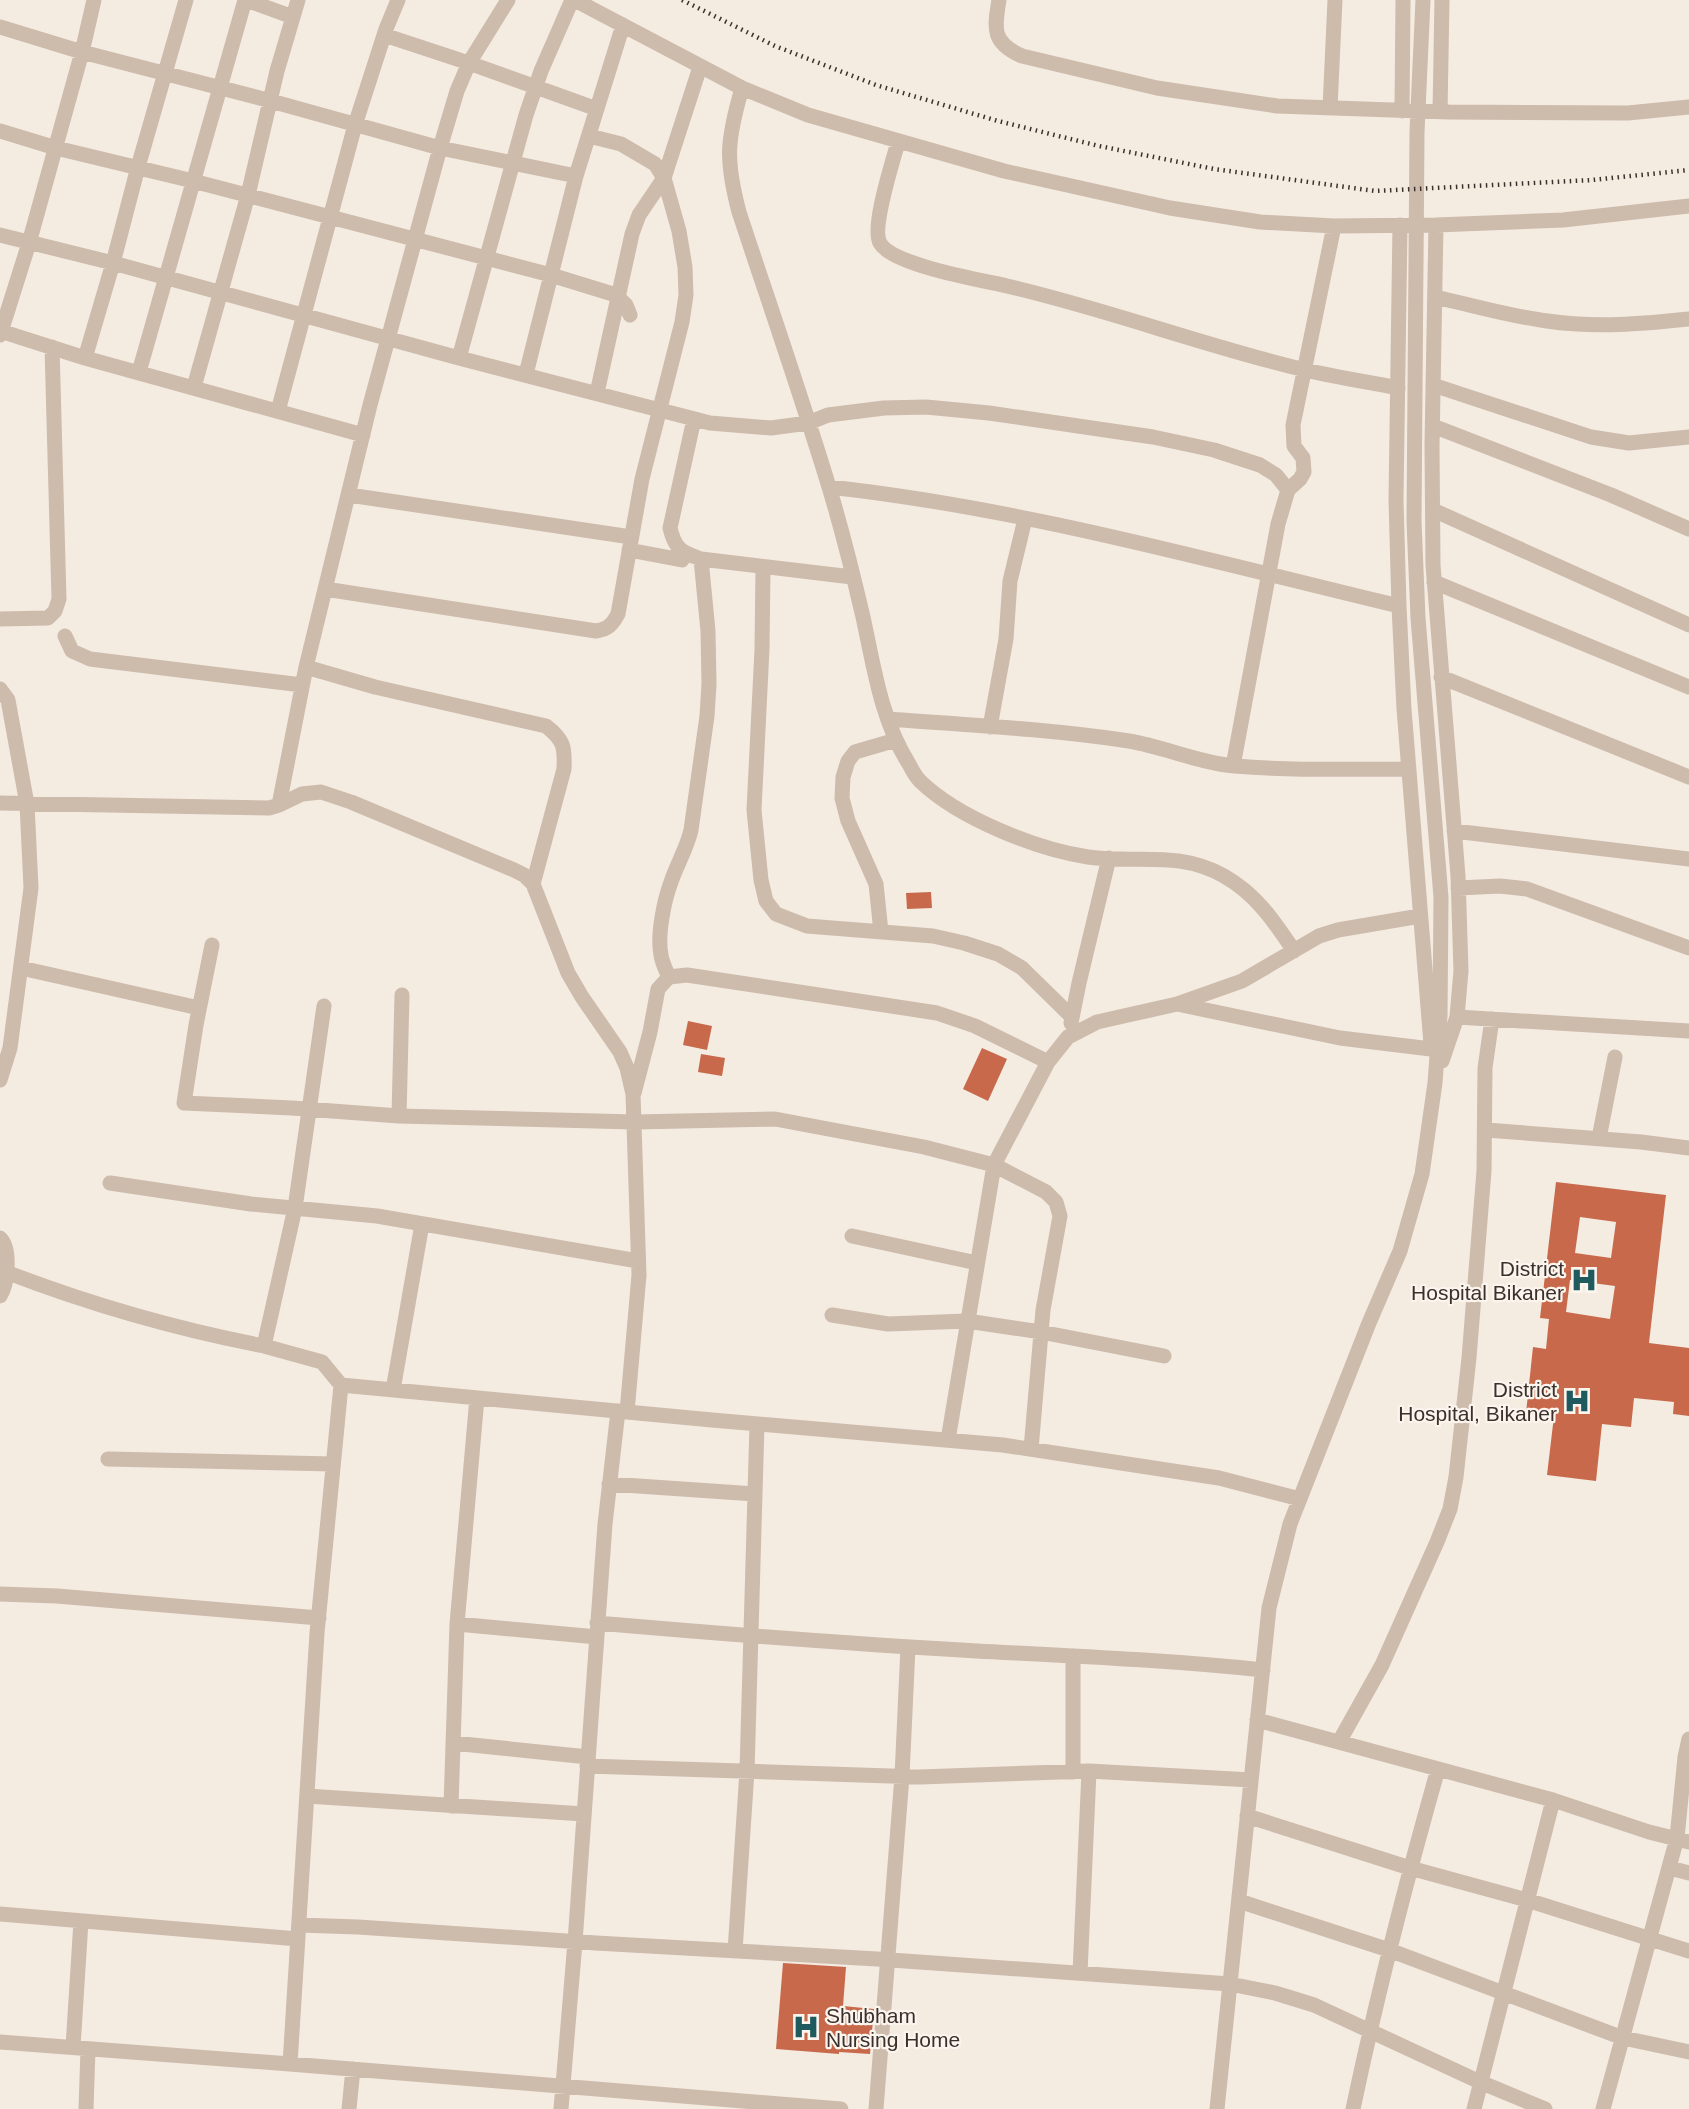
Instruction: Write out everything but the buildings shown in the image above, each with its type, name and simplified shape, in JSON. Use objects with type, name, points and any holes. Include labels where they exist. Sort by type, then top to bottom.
[{"type":"street","points":[[94,0],[56,148],[1,333],[363,435]]},
{"type":"street","points":[[85,358],[186,0]]},
{"type":"street","points":[[139,372],[245,0],[293,17]]},
{"type":"street","points":[[194,387],[248,195],[277,71],[298,0]]},
{"type":"street","points":[[278,411],[355,125],[384,35],[398,0]]},
{"type":"street","points":[[279,805],[302,685],[325,589],[388,338],[440,148],[457,91],[469,63],[508,0]]},
{"type":"street","points":[[459,358],[511,164],[536,87],[573,0],[742,88],[808,115],[1004,171],[1170,208],[1260,222],[1334,226],[1563,220],[1689,206]]},
{"type":"street","points":[[999,0],[996,17],[997,36],[1001,44],[1009,51],[1157,88],[1277,106],[1402,111],[1628,113],[1689,107]]},
{"type":"street","points":[[1330,108],[1335,0]]},
{"type":"street","points":[[1402,111],[1403,0]]},
{"type":"street","points":[[1217,2109],[1269,1608],[1290,1524],[1369,1323],[1400,1251],[1422,1174],[1435,1083],[1440,1016],[1441,897],[1418,618],[1414,521],[1417,132],[1423,0]]},
{"type":"street","points":[[1440,112],[1442,0]]},
{"type":"street","points":[[526,374],[576,176],[623,25]]},
{"type":"street","points":[[0,27],[82,52],[440,148],[576,176]]},
{"type":"street","points":[[384,35],[597,109]]},
{"type":"street","points":[[597,393],[632,234],[639,215],[664,178],[700,67]]},
{"type":"street","points":[[742,88],[732,122],[728,149],[730,177],[739,212],[829,487],[888,719],[900,750],[919,780],[951,806],[1006,833],[1036,843],[1087,857],[1155,858],[1184,861],[1224,876],[1252,895],[1268,913],[1294,951]]},
{"type":"street","points":[[0,131],[56,148],[248,195],[551,275],[618,297],[626,305],[630,315]]},
{"type":"street","points":[[325,589],[596,632],[606,630],[613,624],[618,614],[642,479],[682,322],[686,295],[685,267],[664,178],[654,164],[621,144],[589,136]]},
{"type":"street","points":[[898,141],[878,221],[877,236],[880,245],[890,253],[930,267],[1041,294],[1304,369],[1398,388]]},
{"type":"street","points":[[1400,225],[1396,500],[1398,606],[1420,916],[1435,1083]]},
{"type":"street","points":[[1435,1083],[1457,1017],[1461,971],[1458,888],[1434,582],[1433,385],[1436,225]]},
{"type":"street","points":[[1233,766],[1278,524],[1288,490],[1304,472],[1303,458],[1294,446],[1293,439],[1304,369],[1334,226]]},
{"type":"street","points":[[0,235],[113,263],[459,358],[710,423],[771,428],[808,423],[828,416],[884,408],[926,407],[989,413],[1153,437],[1214,450],[1260,465],[1276,476],[1288,490]]},
{"type":"street","points":[[1435,297],[1546,321],[1592,325],[1689,319]]},
{"type":"street","points":[[0,619],[48,618],[55,611],[59,599],[52,347]]},
{"type":"street","points":[[1433,385],[1591,437],[1629,443],[1689,437]]},
{"type":"street","points":[[694,419],[670,528],[674,542],[683,553],[701,559],[852,577]]},
{"type":"street","points":[[1433,426],[1611,495],[1689,529]]},
{"type":"street","points":[[829,487],[880,492],[1105,534],[1398,606]]},
{"type":"street","points":[[349,495],[630,544],[682,560]]},
{"type":"street","points":[[1433,510],[1689,625]]},
{"type":"street","points":[[990,727],[1006,639],[1010,581],[1025,519]]},
{"type":"street","points":[[669,977],[661,955],[660,941],[666,901],[689,837],[707,716],[708,631],[701,559]]},
{"type":"street","points":[[763,567],[762,649],[754,810],[759,868],[766,901],[776,914],[807,926],[933,936],[998,954],[1022,969],[1072,1017]]},
{"type":"street","points":[[1434,582],[1689,687]]},
{"type":"street","points":[[65,636],[72,651],[90,659],[302,685]]},
{"type":"street","points":[[306,667],[375,687],[546,726],[560,736],[565,751],[564,769],[533,884]]},
{"type":"street","points":[[1441,677],[1689,777]]},
{"type":"street","points":[[0,689],[4,691],[8,700],[27,804],[32,888],[10,1048],[0,1080]]},
{"type":"street","points":[[888,719],[1067,733],[1132,742],[1195,759],[1233,766],[1275,769],[1409,769]]},
{"type":"street","points":[[881,932],[876,884],[848,821],[842,798],[843,777],[848,761],[855,752],[896,740]]},
{"type":"street","points":[[0,803],[269,808],[312,791],[333,795],[514,870],[524,875],[533,884],[568,973],[620,1052],[627,1068],[633,1094],[635,1122],[639,1275],[623,1412],[609,1484],[561,2109]]},
{"type":"street","points":[[1454,831],[1689,859]]},
{"type":"street","points":[[1068,1037],[1109,858]]},
{"type":"street","points":[[1458,888],[1500,886],[1527,889],[1689,948]]},
{"type":"street","points":[[948,1440],[994,1165],[1048,1062],[1068,1037],[1097,1022],[1177,1004],[1242,981],[1319,936],[1338,930],[1420,916]]},
{"type":"street","points":[[212,945],[199,1008],[184,1103],[399,1116],[635,1122],[775,1119],[924,1147],[994,1165],[1046,1191],[1056,1202],[1060,1216],[1041,1332],[1030,1449]]},
{"type":"street","points":[[21,968],[199,1008]]},
{"type":"street","points":[[633,1094],[650,1032],[658,989],[669,977],[687,975],[937,1013],[975,1026],[1048,1062]]},
{"type":"street","points":[[399,1116],[402,995]]},
{"type":"street","points":[[1177,1004],[1340,1038],[1431,1049]]},
{"type":"street","points":[[264,1346],[295,1208],[324,1006]]},
{"type":"street","points":[[1457,1017],[1689,1031]]},
{"type":"street","points":[[1339,1742],[1382,1665],[1450,1509],[1456,1477],[1469,1358],[1486,1130],[1484,1093],[1492,1019]]},
{"type":"street","points":[[1599,1138],[1615,1056]]},
{"type":"street","points":[[1486,1130],[1599,1138],[1689,1148]]},
{"type":"street","points":[[110,1183],[251,1204],[377,1216],[638,1261]]},
{"type":"street","points":[[393,1390],[422,1224]]},
{"type":"street","points":[[852,1236],[977,1263]]},
{"type":"street","points":[[0,1238],[5,1242],[8,1263],[0,1296]]},
{"type":"street","points":[[6,1272],[54,1290],[206,1335],[264,1346],[322,1362],[341,1385],[1030,1449],[1219,1478],[1300,1499]]},
{"type":"street","points":[[832,1314],[888,1324],[968,1322],[1041,1332],[1164,1356]]},
{"type":"street","points":[[290,2064],[319,1618],[341,1385]]},
{"type":"street","points":[[451,1806],[457,1624],[477,1398]]},
{"type":"street","points":[[735,1951],[747,1771],[756,1424]]},
{"type":"street","points":[[108,1459],[333,1464]]},
{"type":"street","points":[[609,1484],[755,1494]]},
{"type":"street","points":[[0,1594],[69,1597],[319,1618]]},
{"type":"street","points":[[457,1624],[751,1636],[1187,1662],[1263,1670]]},
{"type":"street","points":[[876,2109],[902,1776],[908,1647]]},
{"type":"street","points":[[1073,1656],[1073,1772]]},
{"type":"street","points":[[1257,1720],[1553,1800],[1649,1832],[1683,1840]]},
{"type":"street","points":[[1603,2109],[1670,1868],[1683,1840],[1689,1738]]},
{"type":"street","points":[[453,1743],[588,1761],[747,1771],[902,1776],[1089,1771],[1251,1780]]},
{"type":"street","points":[[1353,2109],[1389,1950],[1438,1769]]},
{"type":"street","points":[[1080,1973],[1089,1771]]},
{"type":"street","points":[[307,1796],[584,1814]]},
{"type":"street","points":[[1474,2109],[1553,1800]]},
{"type":"street","points":[[1247,1816],[1410,1868],[1527,1900],[1650,1941],[1689,1951]]},
{"type":"street","points":[[1670,1868],[1689,1873]]},
{"type":"street","points":[[1239,1902],[1389,1950],[1623,2038],[1689,2052]]},
{"type":"street","points":[[0,1914],[81,1921],[298,1932],[358,1927],[575,1942],[888,1959],[1230,1984],[1275,1993],[1314,2005],[1480,2082],[1524,2105],[1545,2109]]},
{"type":"street","points":[[81,1921],[80,2048],[86,2109]]},
{"type":"street","points":[[0,2042],[563,2086],[719,2104],[841,2109]]},
{"type":"street","points":[[350,2109],[353,2069]]},
{"type":"railway","points":[[682,0],[775,46],[876,85],[998,121],[1099,146],[1214,169],[1375,191],[1592,180],[1689,170]]},
{"type":"place","name":"District Hospital Bikaner","points":[[1584,1280]]},
{"type":"place","name":"District Hospital, Bikaner","points":[[1577,1401]]},
{"type":"place","name":"Shubham Nursing Home","points":[[806,2027]]}]
